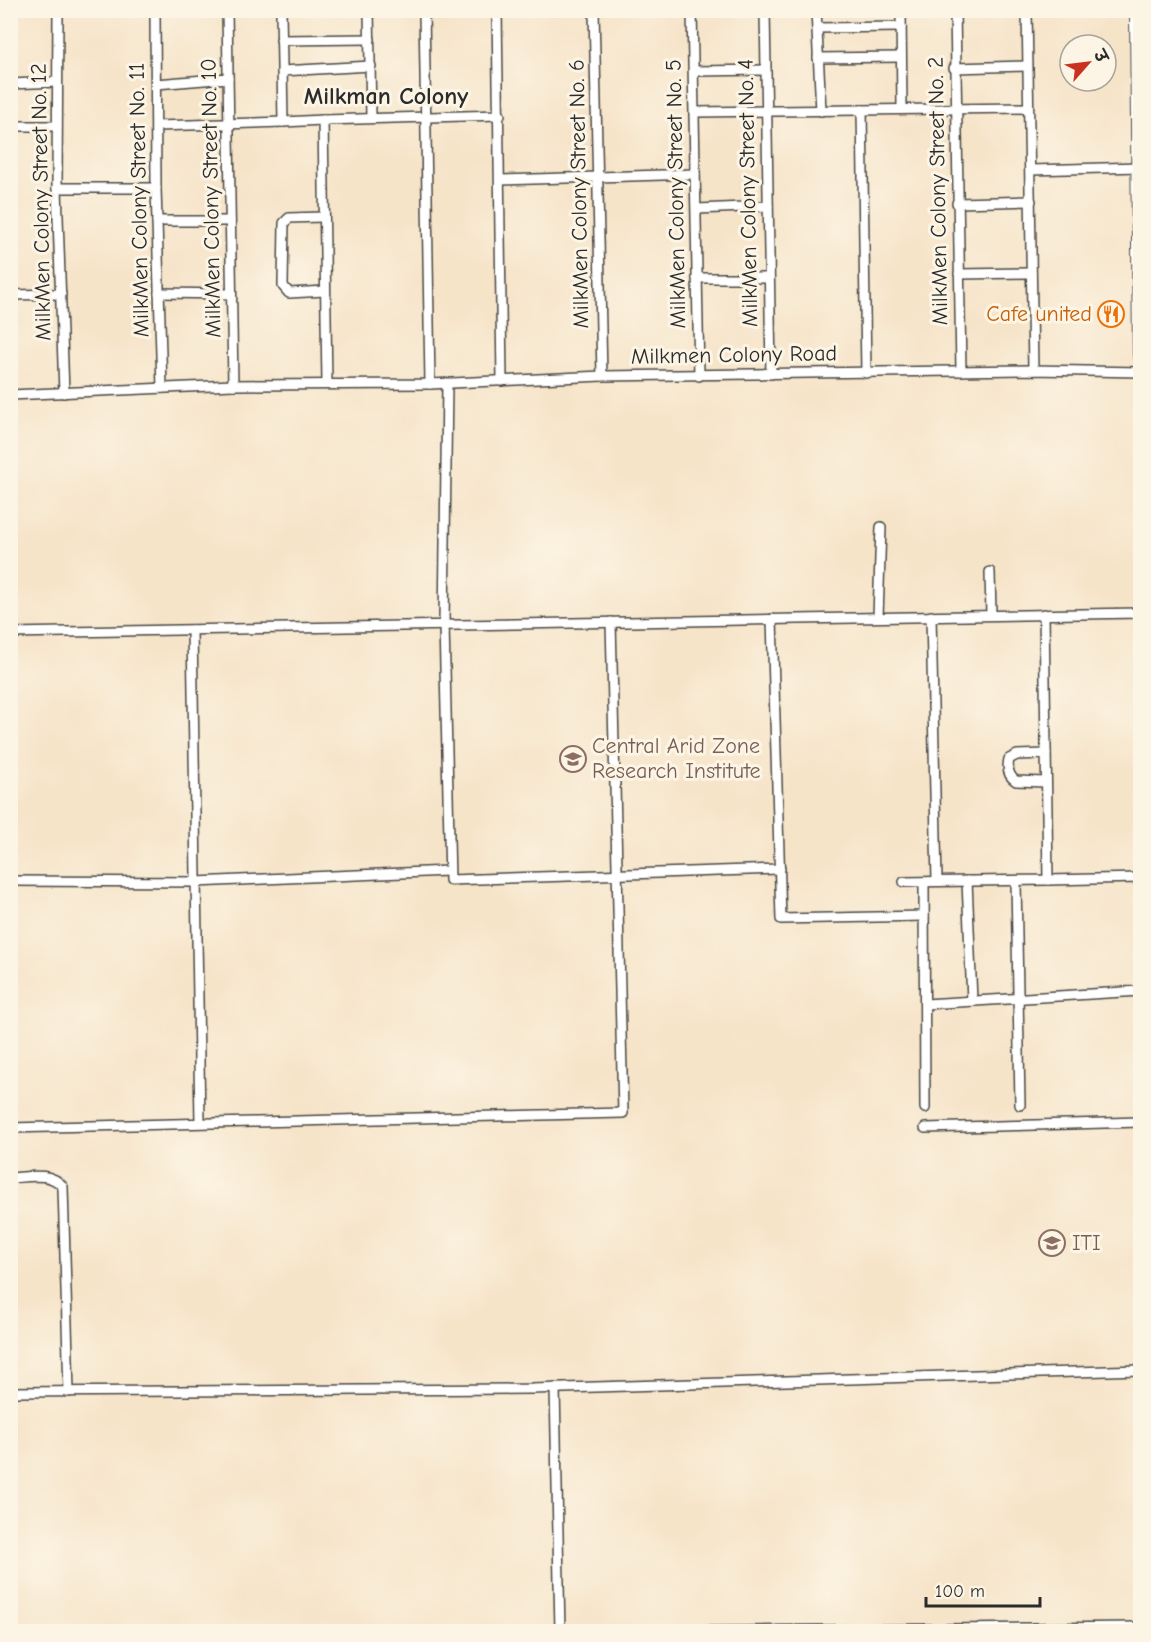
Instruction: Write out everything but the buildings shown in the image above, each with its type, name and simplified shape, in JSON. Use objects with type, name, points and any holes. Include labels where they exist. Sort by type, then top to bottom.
[{"type":"street","name":"MilkMen Colony Street No. 12","points":[[58,10],[57,188],[64,393]]},
{"type":"street","name":"MilkMen Colony Street No. 11","points":[[155,10],[156,188],[162,388]]},
{"type":"street","name":"MilkMen Colony Street No. 10","points":[[227,10],[234,385]]},
{"type":"street","points":[[281,10],[283,122]]},
{"type":"street","points":[[369,10],[371,117]]},
{"type":"street","points":[[424,10],[430,384]]},
{"type":"street","points":[[497,10],[502,381]]},
{"type":"street","name":"MilkMen Colony Street No. 6","points":[[594,10],[602,376]]},
{"type":"street","name":"MilkMen Colony Street No. 5","points":[[692,10],[696,112],[699,376]]},
{"type":"street","name":"MilkMen Colony Street No. 4","points":[[765,10],[771,374]]},
{"type":"street","points":[[816,10],[821,111]]},
{"type":"street","points":[[901,10],[902,109]]},
{"type":"street","name":"MilkMen Colony Street No. 2","points":[[954,10],[961,371]]},
{"type":"street","points":[[1026,10],[1027,108],[1031,170],[1033,370]]},
{"type":"street","points":[[1137,10],[1140,355]]},
{"type":"street","points":[[817,28],[901,27]]},
{"type":"street","points":[[281,40],[370,39]]},
{"type":"street","points":[[818,58],[900,57]]},
{"type":"street","points":[[282,71],[370,66]]},
{"type":"street","points":[[954,68],[1027,66]]},
{"type":"street","points":[[695,71],[766,70]]},
{"type":"street","points":[[156,84],[228,78]]},
{"type":"street","points":[[10,84],[57,82]]},
{"type":"street","points":[[696,112],[1027,108]]},
{"type":"street","points":[[862,110],[866,373]]},
{"type":"street","points":[[157,126],[230,125],[371,117],[500,115]]},
{"type":"street","points":[[323,120],[322,217],[327,384]]},
{"type":"street","points":[[10,126],[57,126]]},
{"type":"street","points":[[1031,170],[1139,167]]},
{"type":"street","points":[[501,180],[695,174]]},
{"type":"street","points":[[57,188],[156,188]]},
{"type":"street","points":[[957,203],[1031,201]]},
{"type":"street","points":[[697,209],[768,206]]},
{"type":"street","points":[[322,217],[289,218],[284,223],[283,286],[289,293],[325,291]]},
{"type":"street","points":[[157,221],[231,221]]},
{"type":"street","points":[[959,274],[1031,273]]},
{"type":"street","points":[[697,278],[768,278]]},
{"type":"street","points":[[10,295],[61,294]]},
{"type":"street","points":[[159,294],[231,294]]},
{"type":"street","name":"Milkmen Colony Road","points":[[234,385],[430,384],[602,376],[1033,370],[1140,372]]},
{"type":"street","points":[[447,383],[444,626],[450,880],[780,869]]},
{"type":"street","points":[[10,395],[234,385]]},
{"type":"street","points":[[878,617],[881,527]]},
{"type":"street","points":[[990,572],[991,615]]},
{"type":"street","points":[[10,633],[1140,613]]},
{"type":"street","points":[[1044,614],[1048,880]]},
{"type":"street","points":[[931,616],[937,881]]},
{"type":"street","points":[[772,620],[782,919],[924,916]]},
{"type":"street","points":[[10,1128],[623,1113],[615,875],[611,622]]},
{"type":"street","points":[[192,630],[200,1122]]},
{"type":"street","points":[[1046,754],[1017,755],[1009,759],[1008,764],[1009,774],[1016,782],[1047,782]]},
{"type":"street","points":[[10,881],[196,882],[448,871]]},
{"type":"street","points":[[904,882],[1140,878]]},
{"type":"street","points":[[1016,880],[1020,1105]]},
{"type":"street","points":[[967,881],[972,1001]]},
{"type":"street","points":[[924,882],[925,1108]]},
{"type":"street","points":[[925,1004],[1140,991]]},
{"type":"street","points":[[925,1128],[1140,1122]]},
{"type":"street","points":[[10,1178],[47,1177],[57,1179],[63,1187],[69,1392]]},
{"type":"street","points":[[10,1392],[555,1388],[1140,1370]]},
{"type":"street","points":[[555,1388],[560,1632]]},
{"type":"street","points":[[637,1632],[1140,1627]]},
{"type":"place","name":"Cafe united","points":[[1111,314]]},
{"type":"place","name":"Central Arid Zone Research Institute","points":[[573,759]]},
{"type":"place","name":"ITI","points":[[1052,1243]]},
{"type":"district","name":"Milkman Colony","points":[[386,96]]}]
